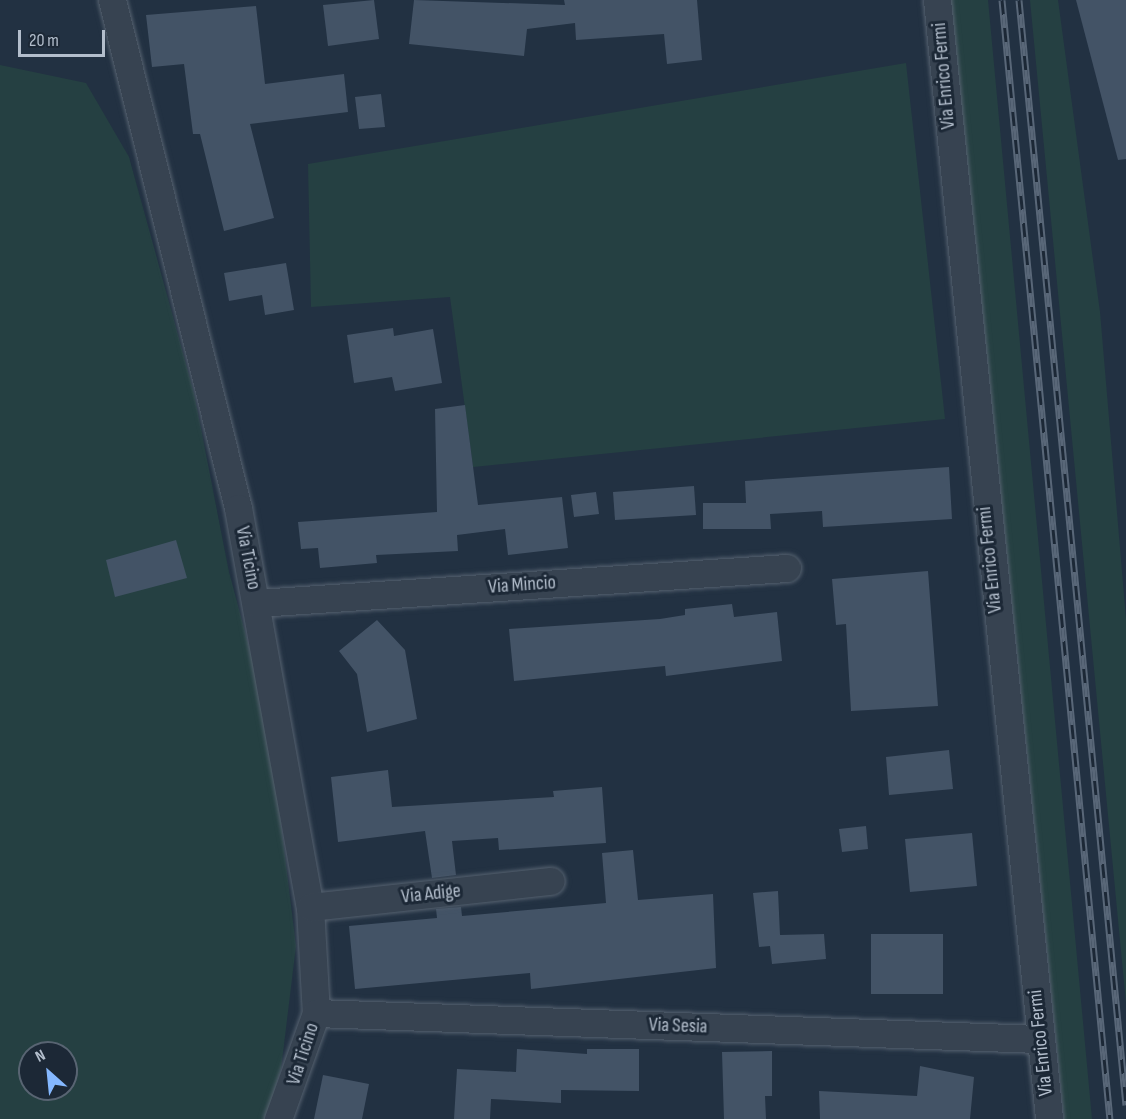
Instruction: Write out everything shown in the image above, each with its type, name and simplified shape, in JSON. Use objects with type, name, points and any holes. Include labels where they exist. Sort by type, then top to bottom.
[{"type":"street","name":"Via Ticino","points":[[112,0],[257,603],[310,907],[316,1013],[278,1119]]},
{"type":"street","name":"Via Enrico Fermi","points":[[937,0],[1049,1119]]},
{"type":"street","name":"Via Mincio","points":[[257,603],[787,568]]},
{"type":"street","name":"Via Adige","points":[[310,907],[551,881]]},
{"type":"street","name":"Via Sesia","points":[[316,1013],[1041,1039]]},
{"type":"green space","points":[[951,0],[988,0],[1092,1119],[1064,1119]]},
{"type":"green space","points":[[1030,0],[1058,0],[1100,312],[1126,619],[1126,1003]]},
{"type":"green space","points":[[906,63],[945,419],[473,467],[450,297],[311,307],[308,164]]},
{"type":"green space","points":[[0,65],[86,83],[129,157],[194,393],[229,572],[268,717],[296,946],[281,1069],[266,1119],[0,1119]]},
{"type":"building","points":[[374,0],[379,39],[328,46],[323,5]]},
{"type":"building","points":[[414,0],[565,5],[564,0],[697,0],[702,60],[667,64],[664,34],[576,40],[575,23],[527,29],[524,56],[409,44]]},
{"type":"building","points":[[1076,0],[1126,0],[1126,159],[1118,160]]},
{"type":"building","points":[[256,6],[265,84],[344,74],[348,112],[250,124],[274,218],[224,231],[200,134],[193,134],[184,64],[152,67],[146,15]]},
{"type":"building","points":[[381,94],[385,127],[359,129],[355,97]]},
{"type":"building","points":[[286,263],[294,310],[265,315],[262,295],[229,301],[224,273]]},
{"type":"building","points":[[393,328],[394,336],[433,329],[442,383],[395,391],[392,377],[354,383],[347,335]]},
{"type":"building","points":[[465,405],[478,505],[562,497],[568,548],[508,555],[505,529],[457,535],[458,551],[376,555],[377,563],[320,568],[318,548],[301,549],[298,522],[437,512],[435,409]]},
{"type":"building","points":[[949,467],[952,519],[823,527],[822,511],[770,514],[771,529],[703,529],[703,503],[746,503],[745,481]]},
{"type":"building","points":[[694,486],[696,515],[615,520],[613,492]]},
{"type":"building","points":[[596,492],[599,514],[574,517],[571,495]]},
{"type":"building","points":[[176,540],[187,578],[115,597],[106,560]]},
{"type":"building","points":[[928,571],[938,706],[851,711],[846,624],[836,625],[832,579]]},
{"type":"building","points":[[732,604],[734,617],[777,612],[782,661],[666,676],[665,666],[514,681],[509,629],[660,619],[685,615],[685,609]]},
{"type":"building","points":[[377,620],[405,650],[417,719],[367,732],[357,674],[339,651]]},
{"type":"building","points":[[949,750],[953,789],[889,795],[886,757]]},
{"type":"building","points":[[388,770],[392,807],[554,797],[553,791],[602,787],[606,843],[499,850],[498,838],[452,841],[456,875],[432,878],[425,831],[338,842],[331,777]]},
{"type":"building","points":[[866,826],[868,849],[842,852],[839,829]]},
{"type":"building","points":[[972,833],[977,886],[910,892],[905,839]]},
{"type":"building","points":[[633,850],[638,900],[713,894],[716,968],[531,989],[530,973],[355,989],[349,926],[437,918],[436,909],[461,907],[462,916],[606,903],[602,853]]},
{"type":"building","points":[[778,891],[780,935],[824,934],[826,959],[772,964],[770,946],[759,947],[753,893]]},
{"type":"building","points":[[871,934],[943,934],[943,994],[871,994]]},
{"type":"building","points":[[517,1049],[587,1054],[587,1049],[639,1049],[639,1091],[561,1090],[561,1103],[491,1099],[490,1119],[454,1119],[457,1069],[516,1072]]},
{"type":"building","points":[[772,1051],[772,1096],[765,1096],[766,1119],[724,1119],[722,1052]]},
{"type":"building","points":[[920,1066],[974,1077],[970,1119],[820,1119],[819,1091],[917,1096]]},
{"type":"building","points":[[323,1075],[369,1084],[362,1119],[314,1119]]},
{"type":"railway","points":[[1002,0],[1110,1119]]},
{"type":"railway","points":[[1019,0],[1126,1105]]}]
